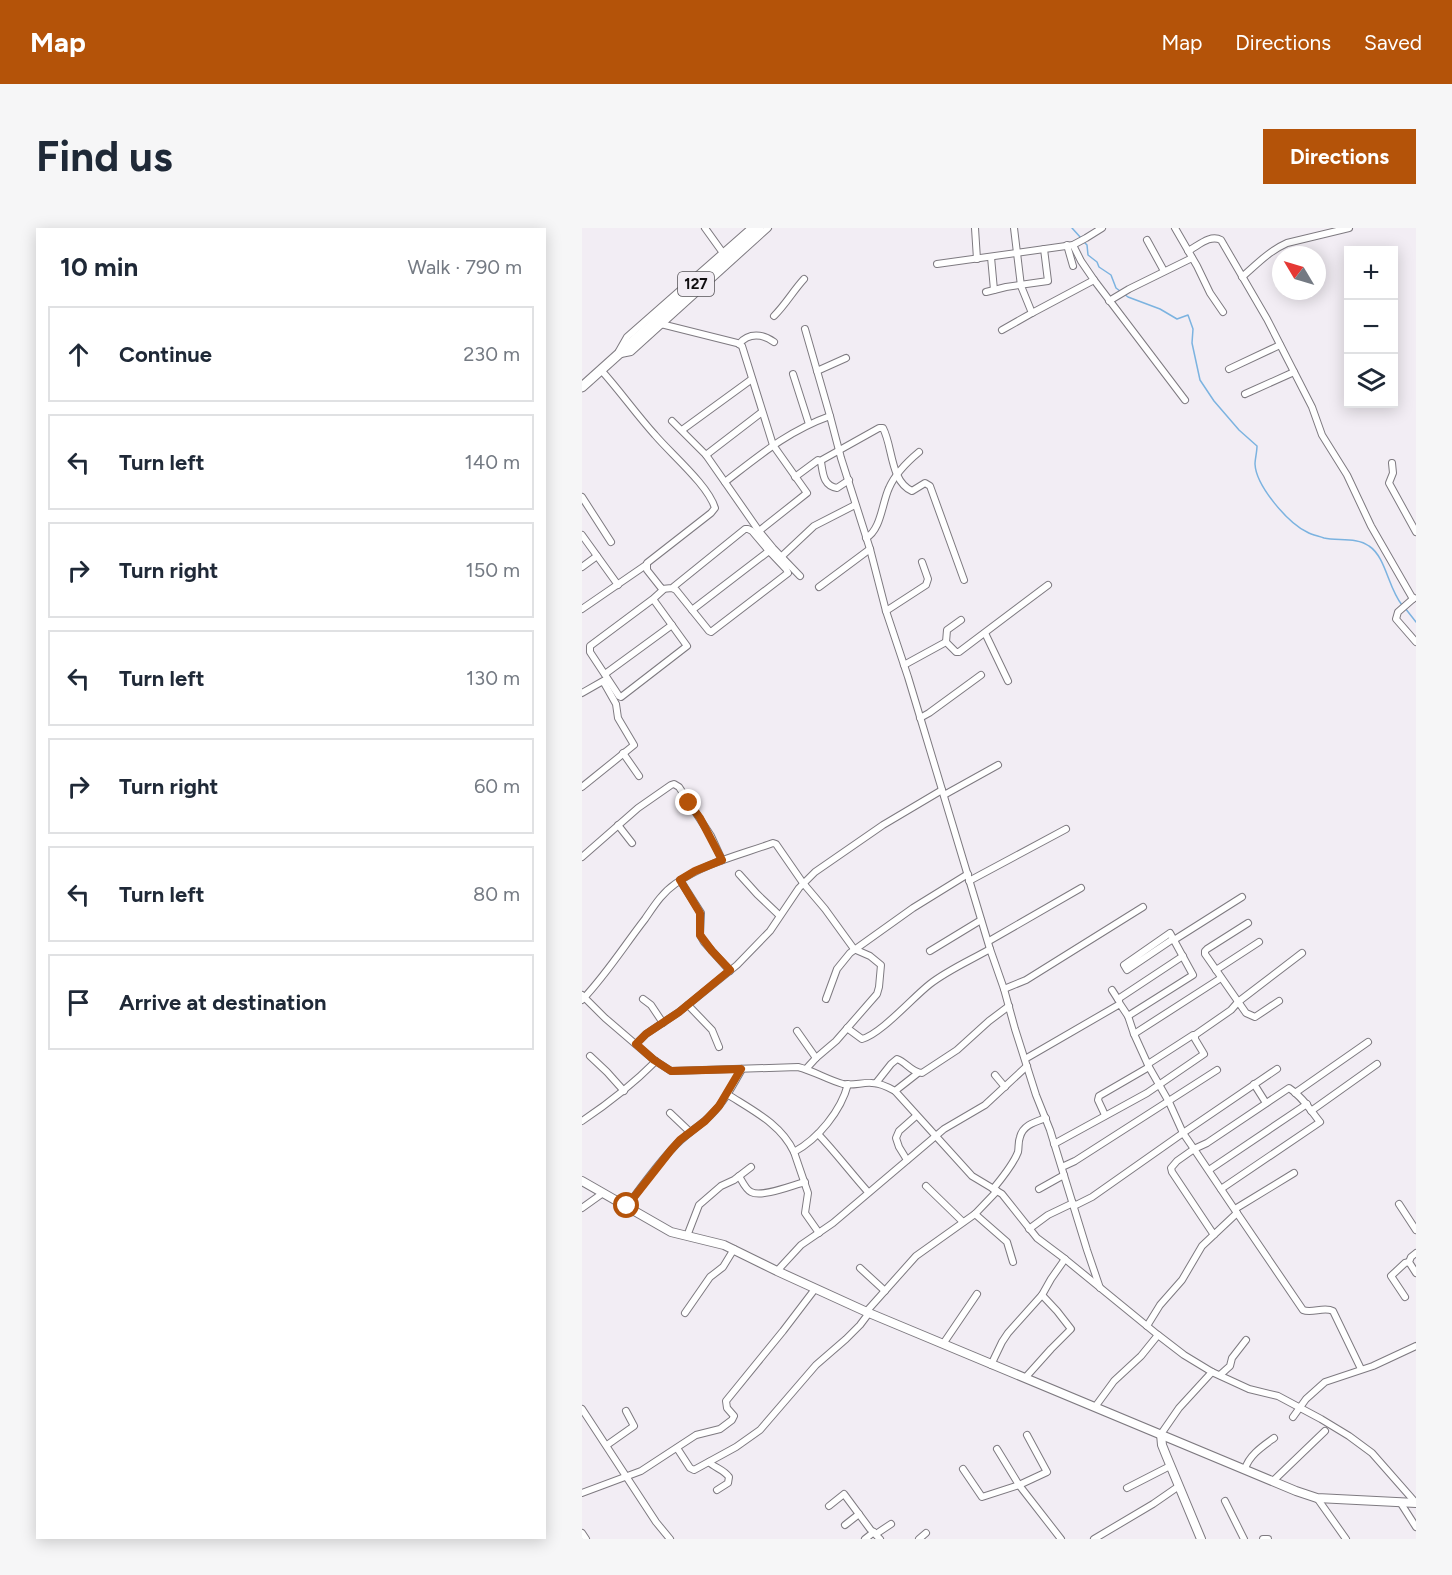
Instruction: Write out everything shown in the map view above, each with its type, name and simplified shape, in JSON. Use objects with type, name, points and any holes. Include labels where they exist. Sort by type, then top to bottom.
[{"type":"main road","name":"127","points":[[582,387],[759,228]]},
{"type":"main road","points":[[582,1181],[660,1227],[734,1249],[868,1313],[1317,1498],[1416,1503]]},
{"type":"street","points":[[705,228],[723,253]]},
{"type":"street","points":[[618,354],[627,337],[751,228]]},
{"type":"street","points":[[618,354],[631,352],[768,228]]},
{"type":"street","points":[[975,228],[977,259]]},
{"type":"street","points":[[1014,228],[1021,286],[1032,313]]},
{"type":"street","points":[[937,264],[1073,244],[1102,228]]},
{"type":"street","points":[[1175,228],[1210,293],[1223,312]]},
{"type":"street","points":[[1242,277],[1272,251],[1287,243],[1349,228]]},
{"type":"street","points":[[1188,251],[1208,239],[1218,237],[1221,240],[1281,345],[1312,407],[1322,435],[1347,475],[1371,526],[1415,598],[1398,612],[1396,619],[1416,642]]},
{"type":"street","points":[[1148,240],[1164,271]]},
{"type":"street","points":[[1073,244],[1073,266]]},
{"type":"street","points":[[1073,244],[1094,280],[1185,400]]},
{"type":"street","points":[[986,292],[1048,281],[1044,249]]},
{"type":"street","points":[[991,257],[994,290]]},
{"type":"street","points":[[1110,301],[1129,289],[1192,258]]},
{"type":"street","points":[[774,316],[804,279]]},
{"type":"street","points":[[1002,330],[1094,280]]},
{"type":"street","points":[[661,324],[742,346],[773,445],[806,491],[805,496],[759,531]]},
{"type":"street","points":[[805,329],[886,611],[981,920],[1036,1095],[1046,1118],[1101,1288]]},
{"type":"street","points":[[739,344],[745,338],[758,335],[774,342]]},
{"type":"street","points":[[1229,369],[1281,345]]},
{"type":"street","points":[[817,371],[846,357]]},
{"type":"street","points":[[582,609],[646,565],[648,561],[715,508],[710,496],[655,436],[601,370]]},
{"type":"street","points":[[1245,394],[1294,372]]},
{"type":"street","points":[[793,374],[809,424]]},
{"type":"street","points":[[682,430],[752,379]]},
{"type":"street","points":[[706,455],[762,412]]},
{"type":"street","points":[[725,482],[773,445],[809,424],[830,416]]},
{"type":"street","points":[[672,421],[706,455],[759,531],[800,576]]},
{"type":"street","points":[[795,477],[816,461],[882,428],[885,430],[897,474],[910,491],[925,483],[930,486],[964,580]]},
{"type":"street","points":[[866,538],[876,528],[888,489],[897,474],[919,452]]},
{"type":"street","points":[[820,460],[826,482],[830,487],[837,488],[849,480]]},
{"type":"street","points":[[1392,463],[1393,473],[1389,483],[1416,532]]},
{"type":"street","points":[[582,497],[611,542]]},
{"type":"street","points":[[781,557],[814,526],[855,505]]},
{"type":"street","points":[[653,598],[686,644],[686,648],[621,697],[590,652],[590,646],[663,590],[672,588],[748,529],[788,573],[711,632],[672,588]]},
{"type":"street","points":[[582,534],[618,585]]},
{"type":"street","points":[[819,587],[870,549]]},
{"type":"street","points":[[692,610],[769,551]]},
{"type":"street","points":[[582,567],[597,556]]},
{"type":"street","points":[[886,611],[927,585],[928,579],[922,562]]},
{"type":"street","points":[[646,565],[647,570],[663,590]]},
{"type":"street","points":[[946,642],[957,652],[1048,585]]},
{"type":"street","points":[[946,642],[947,630],[961,620]]},
{"type":"street","points":[[605,674],[672,625]]},
{"type":"street","points":[[985,633],[1008,681]]},
{"type":"street","points":[[904,665],[946,642]]},
{"type":"street","points":[[920,718],[981,675]]},
{"type":"street","points":[[582,693],[604,682],[616,704],[618,718],[634,745],[582,788]]},
{"type":"street","points":[[623,753],[639,776]]},
{"type":"street","points":[[636,1044],[737,965],[770,931],[803,883],[843,852],[902,814],[998,765]]},
{"type":"street","points":[[582,857],[638,808],[671,785],[677,785],[700,818],[722,860]]},
{"type":"street","points":[[618,825],[632,843]]},
{"type":"street","points":[[826,999],[840,965],[854,949],[913,908],[968,877],[1066,829]]},
{"type":"street","points":[[806,1069],[836,1041],[877,994],[881,965],[854,949],[773,843],[722,860],[680,880],[664,893],[620,953],[583,997],[656,1061],[671,1071],[798,1067],[848,1084],[873,1082],[895,1091],[972,1176],[1002,1194],[1038,1238],[1158,1335],[1184,1355],[1212,1372],[1249,1389],[1278,1396],[1349,1436],[1372,1453],[1416,1503]]},
{"type":"street","points":[[739,874],[779,915]]},
{"type":"street","points":[[680,880],[700,913],[700,935],[730,970]]},
{"type":"street","points":[[989,941],[1081,888]]},
{"type":"street","points":[[1128,1016],[1193,975],[1173,939],[1170,933],[1124,965],[1127,970],[1173,939],[1242,897]]},
{"type":"street","points":[[1004,989],[1026,980],[1143,907]]},
{"type":"street","points":[[930,951],[981,920]]},
{"type":"street","points":[[1248,923],[1205,950],[1205,954],[1246,1013],[1256,1017],[1279,1001]]},
{"type":"street","points":[[1216,970],[1259,942]]},
{"type":"street","points":[[847,1028],[862,1039],[869,1036],[933,982],[990,949]]},
{"type":"street","points":[[1106,1115],[1098,1100],[1099,1096],[1231,1010],[1238,1002],[1302,953]]},
{"type":"street","points":[[777,1271],[801,1245],[834,1223],[935,1136],[985,1105],[1005,1087],[1026,1062],[1119,1002],[1183,957]]},
{"type":"street","points":[[1134,1035],[1221,978]]},
{"type":"street","points":[[1112,990],[1128,1016],[1134,1035],[1158,1084],[1194,1149],[1303,1310],[1306,1312],[1329,1309],[1333,1311],[1361,1369]]},
{"type":"street","points":[[644,999],[663,1023]]},
{"type":"street","points":[[688,1005],[712,1030],[719,1047]]},
{"type":"street","points":[[895,1091],[918,1073],[922,1073],[957,1050],[1009,1006]]},
{"type":"street","points":[[796,1031],[816,1058]]},
{"type":"street","points":[[1054,1144],[1147,1093],[1204,1054],[1195,1035]]},
{"type":"street","points":[[1295,1093],[1368,1042]]},
{"type":"street","points":[[590,1056],[624,1091]]},
{"type":"street","points":[[876,1083],[897,1059],[918,1073]]},
{"type":"street","points":[[582,1111],[585,1119],[624,1091],[656,1061]]},
{"type":"street","points":[[1311,1111],[1377,1064]]},
{"type":"street","points":[[627,1206],[671,1150],[713,1113],[741,1069]]},
{"type":"street","points":[[1029,1229],[1048,1215],[1092,1197],[1276,1069]]},
{"type":"street","points":[[1062,1167],[1075,1161],[1217,1070]]},
{"type":"street","points":[[995,1075],[1005,1087]]},
{"type":"street","points":[[794,1152],[818,1134],[838,1107],[848,1084]]},
{"type":"street","points":[[1254,1084],[1266,1103]]},
{"type":"street","points":[[1214,1235],[1172,1168],[1194,1149],[1207,1143],[1266,1103],[1289,1089],[1295,1093],[1307,1104],[1320,1122],[1221,1189]]},
{"type":"street","points":[[727,1094],[771,1123],[787,1139],[794,1152],[808,1193],[806,1213],[819,1233]]},
{"type":"street","points":[[1209,1170],[1307,1104]]},
{"type":"street","points":[[670,1113],[690,1132]]},
{"type":"street","points":[[907,1160],[896,1137],[899,1131],[916,1116]]},
{"type":"street","points":[[677,1448],[692,1469],[697,1469],[736,1447],[760,1430],[816,1365],[846,1339],[916,1256],[975,1214],[995,1190],[1018,1152],[1020,1135],[1023,1130],[1046,1118]]},
{"type":"street","points":[[818,1134],[868,1192]]},
{"type":"street","points":[[687,1236],[699,1205],[721,1186],[751,1167]]},
{"type":"street","points":[[1147,1326],[1160,1305],[1182,1280],[1202,1246],[1236,1211],[1294,1173]]},
{"type":"street","points":[[1039,1189],[1064,1175]]},
{"type":"street","points":[[739,1176],[751,1192],[755,1193],[764,1193],[805,1182]]},
{"type":"street","points":[[926,1185],[963,1222]]},
{"type":"street","points":[[582,1208],[603,1193]]},
{"type":"street","points":[[1399,1204],[1416,1230]]},
{"type":"street","points":[[975,1214],[1007,1242],[1014,1262]]},
{"type":"street","points":[[685,1313],[710,1277],[723,1266],[734,1249]]},
{"type":"street","points":[[1405,1298],[1390,1276],[1409,1262],[1416,1253]]},
{"type":"street","points":[[991,1365],[1008,1333],[1042,1295],[1065,1259]]},
{"type":"street","points":[[1409,1262],[1416,1273]]},
{"type":"street","points":[[860,1268],[885,1291]]},
{"type":"street","points":[[582,1494],[641,1471],[696,1435],[720,1429],[732,1420],[734,1416],[727,1408],[726,1401],[815,1289]]},
{"type":"street","points":[[943,1344],[977,1294]]},
{"type":"street","points":[[1025,1378],[1071,1329],[1042,1295]]},
{"type":"street","points":[[1095,1407],[1114,1381],[1141,1356],[1158,1335]]},
{"type":"street","points":[[1220,1375],[1230,1366],[1232,1358],[1246,1340]]},
{"type":"street","points":[[1293,1417],[1306,1399],[1325,1382],[1394,1357],[1416,1346]]},
{"type":"street","points":[[1201,1539],[1162,1445],[1161,1434],[1179,1408],[1212,1372]]},
{"type":"street","points":[[582,1409],[670,1539]]},
{"type":"street","points":[[607,1445],[634,1426],[626,1411]]},
{"type":"street","points":[[1273,1481],[1325,1431]]},
{"type":"street","points":[[963,1469],[982,1497],[1019,1485],[1047,1472],[1027,1435]]},
{"type":"street","points":[[1245,1469],[1249,1460],[1274,1438]]},
{"type":"street","points":[[997,1449],[1019,1485],[1061,1539]]},
{"type":"street","points":[[709,1462],[729,1477],[728,1483],[717,1490]]},
{"type":"street","points":[[1127,1488],[1170,1466]]},
{"type":"street","points":[[1094,1539],[1179,1486]]},
{"type":"street","points":[[829,1506],[844,1494],[877,1535]]},
{"type":"street","points":[[1317,1498],[1346,1539]]},
{"type":"street","points":[[1225,1501],[1244,1539]]},
{"type":"street","points":[[1400,1502],[1416,1527]]},
{"type":"street","points":[[845,1525],[859,1514]]},
{"type":"street","points":[[865,1539],[877,1535],[891,1524]]},
{"type":"street","points":[[582,1533],[585,1539]]},
{"type":"street","points":[[919,1539],[926,1533]]},
{"type":"street","points":[[1263,1539],[1268,1539]]},
{"type":"waterway","points":[[1072,228],[1081,238]]},
{"type":"waterway","points":[[1084,242],[1087,245],[1088,255],[1097,262],[1099,267],[1111,275],[1116,288],[1120,291]]},
{"type":"waterway","points":[[1124,294],[1177,319],[1188,315],[1193,329],[1192,343],[1200,380],[1214,401],[1239,430],[1257,446],[1255,464],[1257,473],[1274,503],[1291,521],[1309,533],[1324,538],[1359,541],[1369,546],[1379,557],[1402,605]]},
{"type":"waterway","points":[[1405,608],[1416,622]]},
{"type":"route","points":[[627,1206],[680,1140],[705,1121],[719,1106],[741,1069],[671,1071],[636,1044],[730,970],[700,935],[700,913],[680,880],[722,860],[711,836],[689,803]]}]
